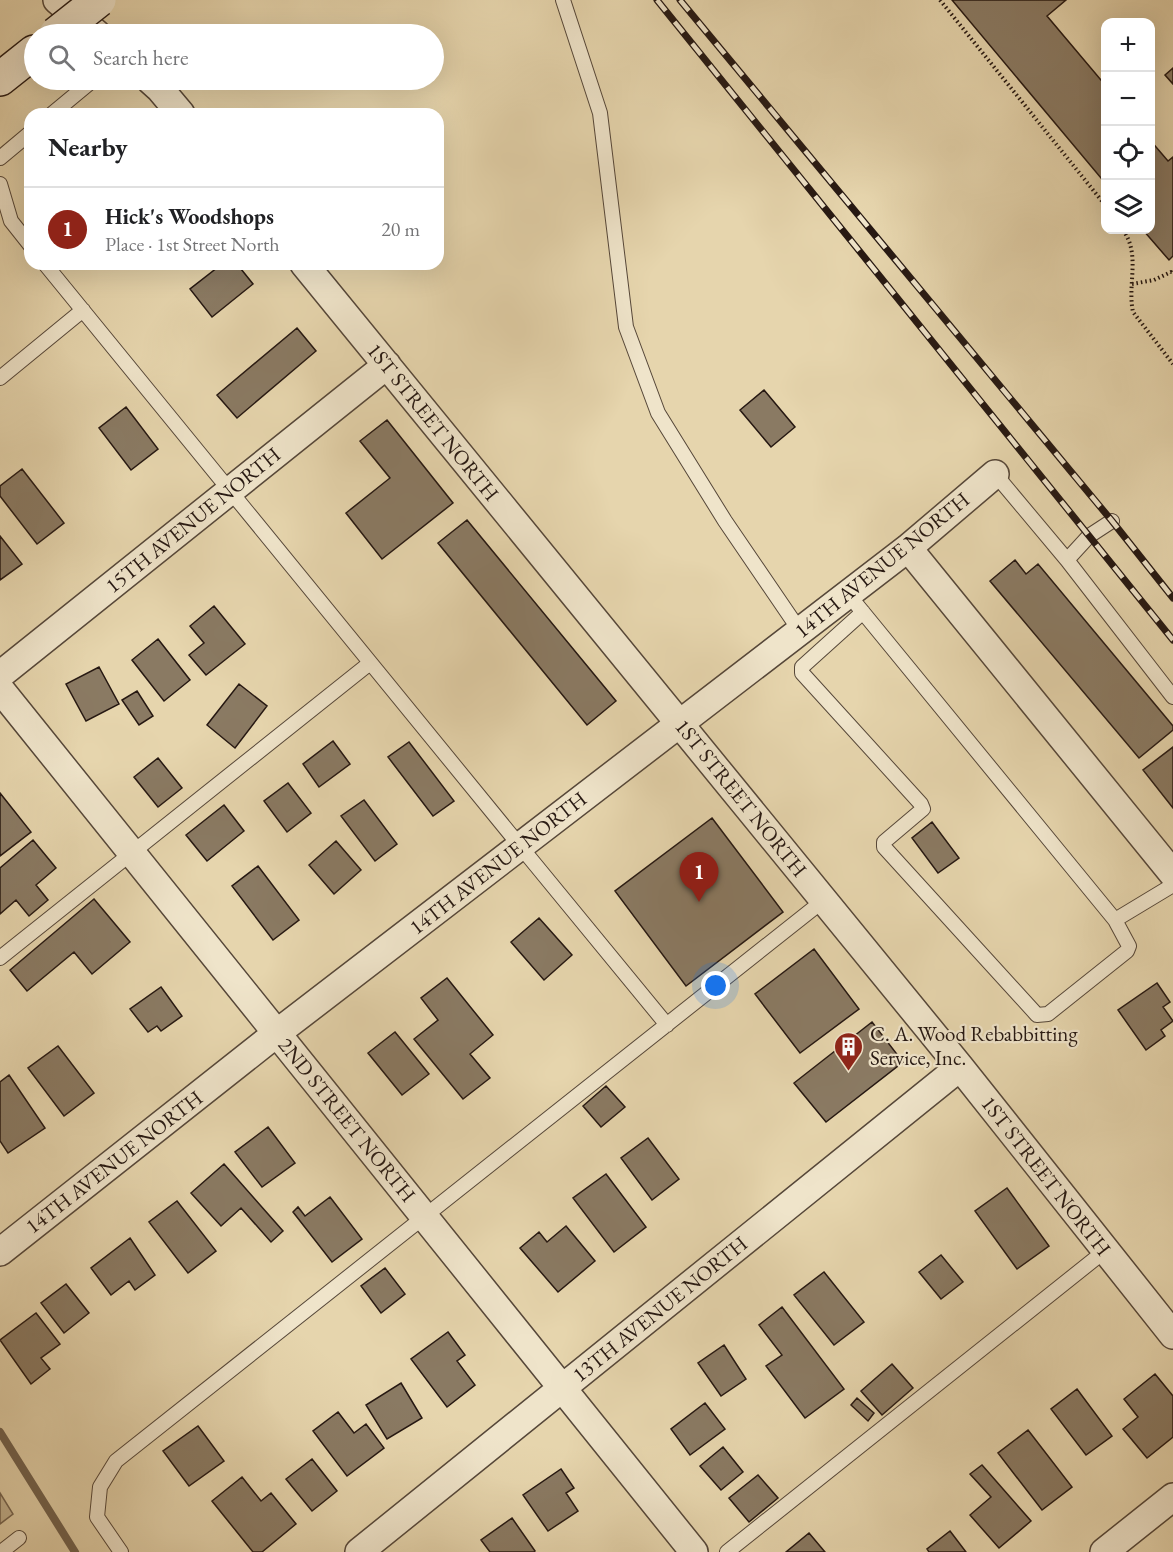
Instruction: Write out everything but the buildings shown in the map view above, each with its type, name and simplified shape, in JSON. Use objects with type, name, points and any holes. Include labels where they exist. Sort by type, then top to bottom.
[{"type":"main road","points":[[69,24],[99,0]]},
{"type":"main road","points":[[0,80],[24,60]]},
{"type":"street","points":[[57,0],[86,24]]},
{"type":"street","points":[[162,90],[176,108]]},
{"type":"street","name":"1ST STREET NORTH","points":[[309,270],[960,1067],[1173,1335]]},
{"type":"street","name":"15TH AVENUE NORTH","points":[[0,675],[387,365]]},
{"type":"street","name":"14TH AVENUE NORTH","points":[[0,1252],[277,1033],[800,631],[855,603],[908,548],[995,474]]},
{"type":"street","points":[[908,548],[1173,874]]},
{"type":"street","name":"2ND STREET NORTH","points":[[0,689],[694,1552]]},
{"type":"street","name":"13TH AVENUE NORTH","points":[[359,1552],[960,1067]]},
{"type":"street","points":[[1104,1552],[1173,1497]]},
{"type":"lane","points":[[563,0],[600,113],[626,327],[658,413],[719,511],[800,631]]},
{"type":"lane","points":[[59,108],[81,90]]},
{"type":"lane","points":[[0,158],[24,138]]},
{"type":"lane","points":[[0,184],[11,221],[24,237]]},
{"type":"lane","points":[[50,270],[667,1025]]},
{"type":"lane","points":[[0,378],[82,310]]},
{"type":"lane","points":[[995,474],[1067,560],[1173,697]]},
{"type":"lane","points":[[1067,560],[1089,536],[1112,521]]},
{"type":"lane","points":[[855,603],[1115,920],[1129,946],[1127,951],[1048,1014],[1037,1015],[884,847],[884,842],[923,809],[921,804],[802,673],[802,667],[855,603]]},
{"type":"lane","points":[[0,958],[370,663]]},
{"type":"lane","points":[[1115,920],[1173,885]]},
{"type":"lane","points":[[121,1552],[97,1517],[100,1487],[116,1461],[824,900]]},
{"type":"lane","points":[[727,1552],[1106,1250]]},
{"type":"lane","points":[[1,1552],[19,1538]]},
{"type":"path","points":[[940,0],[1101,200]]},
{"type":"path","points":[[1126,234],[1132,248],[1133,312],[1173,364]]},
{"type":"path","points":[[1132,284],[1154,280],[1171,272],[1173,274]]},
{"type":"shaded area","points":[[0,1493],[13,1514],[0,1524]]},
{"type":"waterway","points":[[0,1432],[75,1552]]},
{"type":"railway","points":[[657,0],[1173,640]]},
{"type":"railway","points":[[680,0],[1112,521],[1173,598]]},
{"type":"place","name":"Hick's Woodshops","points":[[699,902]]},
{"type":"place","name":"C. A. Wood Rebabbitting Service, Inc.","points":[[849,1072]]}]
